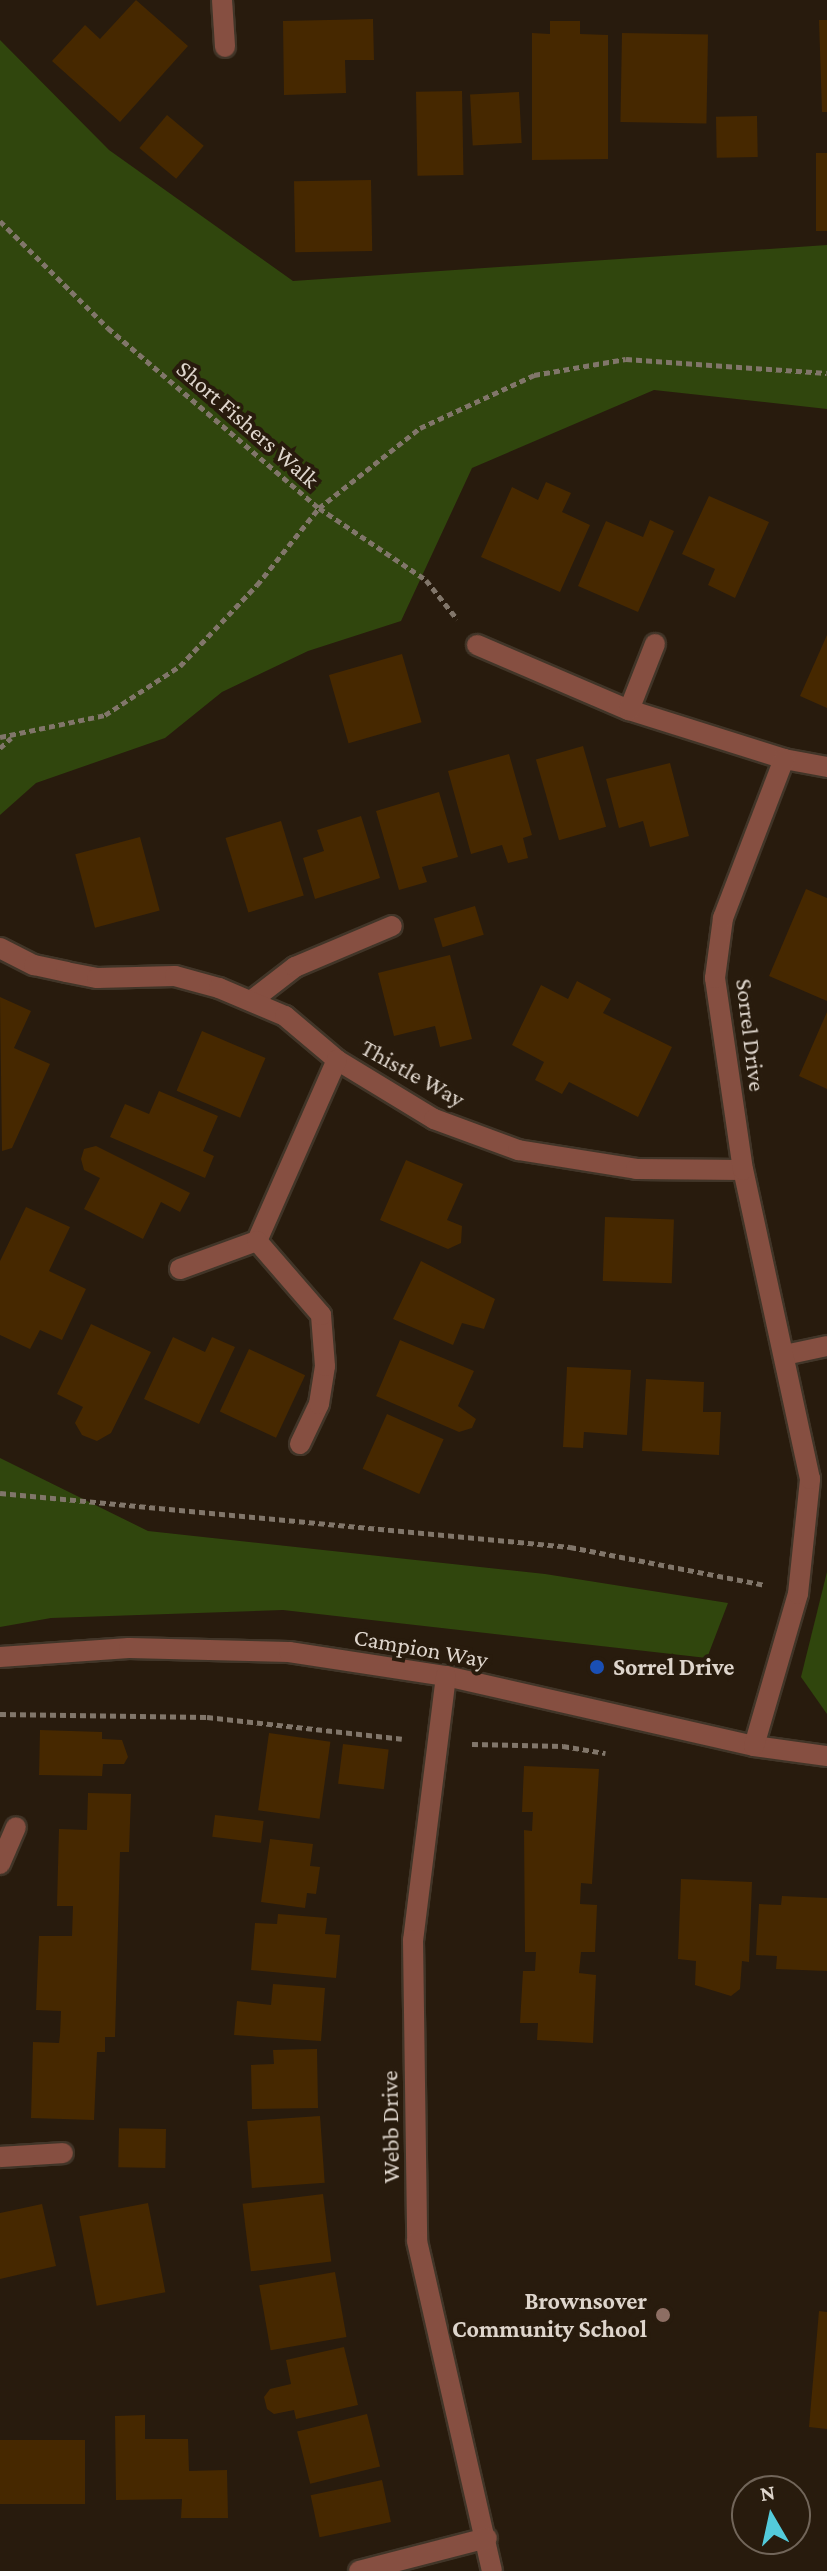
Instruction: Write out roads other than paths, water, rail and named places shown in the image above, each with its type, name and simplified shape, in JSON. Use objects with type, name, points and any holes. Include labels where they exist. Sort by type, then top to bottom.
[{"type":"street","points":[[222,0],[225,47]]},
{"type":"street","points":[[629,710],[655,644]]},
{"type":"street","points":[[477,645],[629,710],[784,759],[827,767]]},
{"type":"street","name":"Sorrel Drive","points":[[754,1746],[798,1594],[810,1479],[743,1170],[715,978],[723,918],[784,759]]},
{"type":"street","points":[[251,1001],[295,967],[392,926]]},
{"type":"street","name":"Thistle Way","points":[[0,948],[34,965],[97,978],[175,976],[219,988],[285,1016],[337,1060],[434,1119],[518,1150],[636,1169],[743,1170]]},
{"type":"street","points":[[180,1269],[257,1241],[337,1060]]},
{"type":"street","points":[[257,1241],[321,1315],[325,1366],[321,1391],[300,1444]]},
{"type":"street","points":[[785,1355],[827,1346]]},
{"type":"street","name":"Campion Way","points":[[0,1657],[129,1648],[289,1652],[446,1676],[754,1746],[827,1756]]},
{"type":"street","name":"Webb Drive","points":[[446,1676],[413,1940],[417,2241],[487,2538],[492,2571]]},
{"type":"street","points":[[0,1864],[16,1827]]},
{"type":"street","points":[[0,2157],[63,2153]]},
{"type":"street","points":[[359,2571],[487,2538]]},
{"type":"place","name":"Sorrel Drive","points":[[597,1667]]},
{"type":"place","name":"Brownsover Community School","points":[[663,2315]]}]
